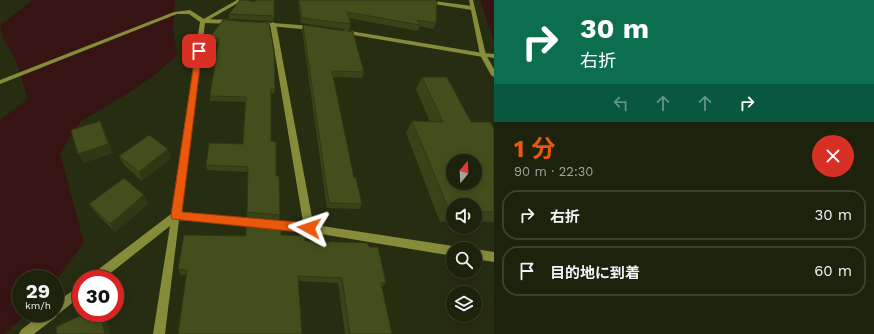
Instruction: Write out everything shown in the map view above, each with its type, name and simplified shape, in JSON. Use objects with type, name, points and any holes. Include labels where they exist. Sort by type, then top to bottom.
[{"type":"street","points":[[203,21],[241,0]]},
{"type":"street","points":[[415,0],[472,8]]},
{"type":"street","points":[[471,0],[483,55],[494,75]]},
{"type":"street","points":[[0,82],[176,13],[190,12],[203,21],[242,23]]},
{"type":"street","points":[[159,334],[203,21]]},
{"type":"street","points":[[250,23],[319,29]]},
{"type":"street","points":[[273,24],[309,228]]},
{"type":"street","points":[[334,31],[494,56]]},
{"type":"street","points":[[107,270],[176,216],[309,228],[446,250]]},
{"type":"street","points":[[482,255],[494,257]]},
{"type":"street","points":[[64,303],[72,297]]},
{"type":"street","points":[[25,334],[40,322]]},
{"type":"shaded area","points":[[32,0],[175,0],[173,30],[177,55],[156,74],[127,94],[81,121],[60,153],[84,243],[63,270],[12,270],[12,322],[18,322],[4,334],[0,334],[0,120],[28,99],[15,58],[4,40],[0,26]]},
{"type":"shaded area","points":[[480,0],[494,0],[494,40],[493,40]]},
{"type":"building","points":[[240,0],[255,2],[256,0],[274,0],[274,16],[229,14]]},
{"type":"building","points":[[299,0],[435,0],[437,1],[436,23],[417,20],[420,25],[347,12],[351,24],[302,18]]},
{"type":"building","points":[[223,20],[269,23],[274,51],[275,89],[271,89],[271,141],[276,142],[276,176],[279,176],[280,215],[247,212],[248,167],[206,165],[209,143],[243,144],[246,97],[210,96],[219,38],[209,38]]},
{"type":"building","points":[[303,25],[353,32],[364,72],[332,71],[354,178],[356,178],[362,204],[329,203]]},
{"type":"building","points":[[422,77],[447,77],[471,122],[490,122],[494,129],[494,212],[482,212],[482,198],[446,198],[446,202],[412,121],[443,122]]},
{"type":"building","points":[[100,121],[108,144],[78,154],[71,130]]},
{"type":"building","points":[[149,135],[168,149],[139,172],[119,156]]},
{"type":"building","points":[[124,178],[144,195],[110,224],[89,204]]},
{"type":"building","points":[[246,221],[281,224],[281,235],[305,236],[305,241],[368,243],[369,247],[378,247],[386,283],[381,283],[392,334],[350,334],[342,278],[298,276],[302,334],[178,334],[187,270],[178,269],[184,235],[246,236]]},
{"type":"building","points":[[72,320],[72,322],[102,322],[105,334],[57,334],[56,327]]},
{"type":"route","points":[[199,51],[176,216],[309,228]]}]
